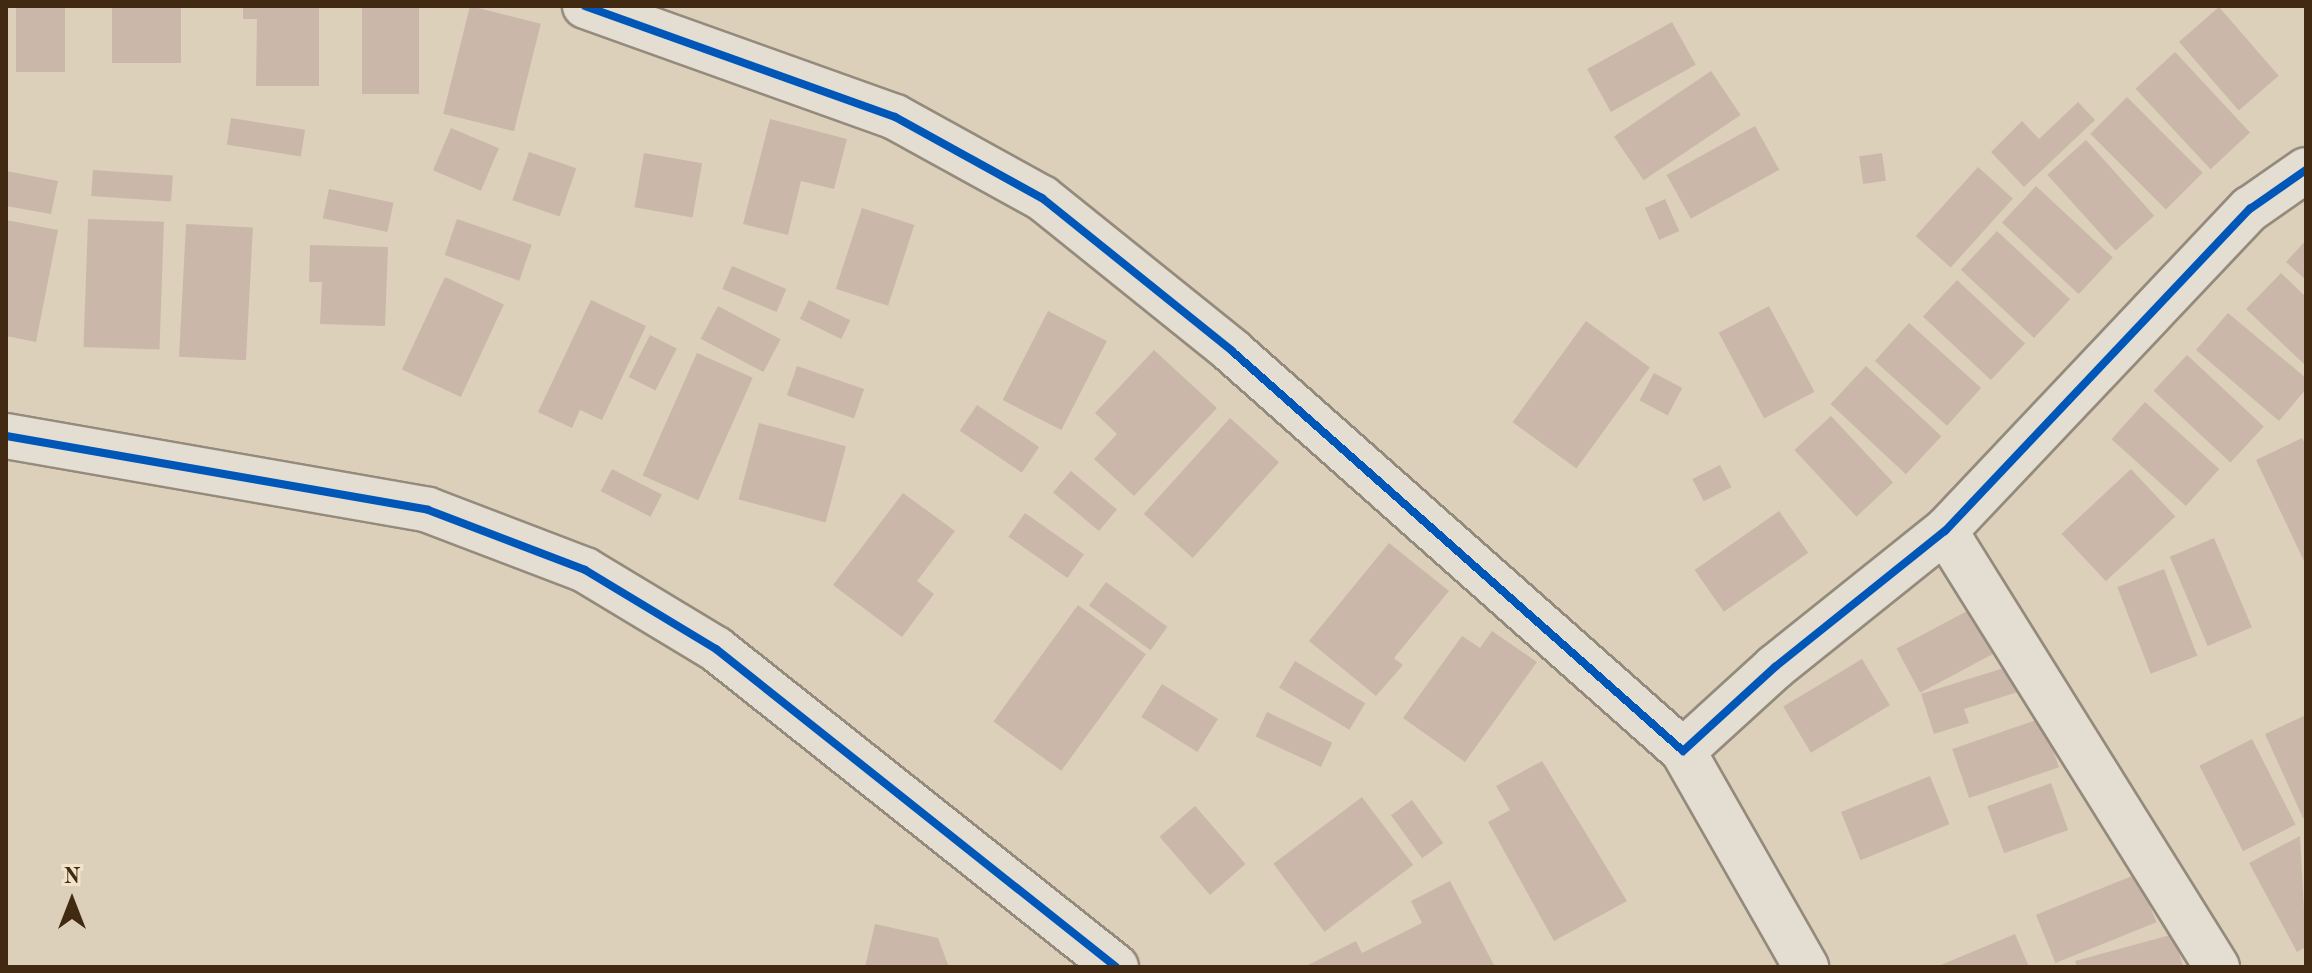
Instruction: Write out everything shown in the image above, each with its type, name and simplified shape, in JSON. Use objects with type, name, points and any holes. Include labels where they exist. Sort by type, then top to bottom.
[{"type":"street","points":[[585,6],[895,117],[1042,198],[1232,351],[1683,751],[1806,967]]},
{"type":"street","points":[[1683,751],[1775,667],[1945,531],[2250,209],[2306,170]]},
{"type":"street","points":[[6,436],[428,510],[585,570],[716,649],[1116,967]]},
{"type":"street","points":[[1945,531],[2217,967]]},
{"type":"building","points":[[16,6],[65,6],[65,72],[16,72]]},
{"type":"building","points":[[112,6],[181,6],[181,63],[112,63]]},
{"type":"building","points":[[243,6],[319,6],[319,86],[256,86],[257,19],[243,19]]},
{"type":"building","points":[[362,6],[419,6],[419,94],[362,94]]},
{"type":"building","points":[[470,6],[541,24],[514,131],[443,114]]},
{"type":"building","points":[[2219,7],[2279,76],[2239,110],[2179,42]]},
{"type":"building","points":[[1672,22],[1696,65],[1611,112],[1587,69]]},
{"type":"building","points":[[2175,52],[2250,132],[2211,169],[2136,89]]},
{"type":"building","points":[[1711,71],[1741,115],[1644,180],[1614,136]]},
{"type":"building","points":[[2127,97],[2203,173],[2166,209],[2090,134]]},
{"type":"building","points":[[2078,102],[2095,120],[2024,187],[1991,152],[2022,121],[2039,139]]},
{"type":"building","points":[[231,118],[305,130],[301,156],[227,145]]},
{"type":"building","points":[[770,119],[847,139],[834,189],[801,181],[788,235],[743,224]]},
{"type":"building","points":[[1755,126],[1779,170],[1691,219],[1667,175]]},
{"type":"building","points":[[451,128],[499,148],[481,191],[433,170]]},
{"type":"building","points":[[2086,140],[2154,216],[2116,251],[2047,175]]},
{"type":"building","points":[[529,152],[576,168],[560,216],[512,200]]},
{"type":"building","points":[[644,153],[702,163],[693,217],[634,207]]},
{"type":"building","points":[[1882,153],[1886,181],[1863,184],[1859,156]]},
{"type":"building","points":[[1978,167],[2013,198],[1951,268],[1916,236]]},
{"type":"building","points":[[93,170],[173,176],[171,202],[91,196]]},
{"type":"building","points":[[6,171],[58,181],[51,214],[6,206]]},
{"type":"building","points":[[2036,186],[2113,258],[2079,294],[2002,223]]},
{"type":"building","points":[[329,189],[394,203],[387,232],[323,218]]},
{"type":"building","points":[[1665,199],[1679,231],[1659,240],[1645,208]]},
{"type":"building","points":[[862,208],[914,225],[888,306],[836,289]]},
{"type":"building","points":[[88,219],[164,222],[159,350],[84,347]]},
{"type":"building","points":[[457,219],[532,245],[519,281],[445,255]]},
{"type":"building","points":[[6,220],[58,230],[36,342],[6,336]]},
{"type":"building","points":[[186,224],[253,228],[246,360],[179,357]]},
{"type":"building","points":[[1997,231],[2070,299],[2034,338],[1961,270]]},
{"type":"building","points":[[2306,240],[2306,280],[2286,262]]},
{"type":"building","points":[[310,245],[388,247],[385,326],[320,324],[322,282],[309,282]]},
{"type":"building","points":[[732,266],[786,289],[777,312],[722,289]]},
{"type":"building","points":[[2281,273],[2306,297],[2306,366],[2246,309]]},
{"type":"building","points":[[445,277],[504,304],[461,397],[402,369]]},
{"type":"building","points":[[1957,280],[2025,343],[1991,380],[1923,317]]},
{"type":"building","points":[[591,300],[646,326],[602,420],[580,410],[572,428],[538,412]]},
{"type":"building","points":[[809,300],[850,320],[841,339],[800,319]]},
{"type":"building","points":[[718,306],[781,339],[763,372],[701,339]]},
{"type":"building","points":[[1769,306],[1815,392],[1764,418],[1719,333]]},
{"type":"building","points":[[1048,311],[1107,341],[1061,430],[1003,400]]},
{"type":"building","points":[[2228,313],[2306,378],[2306,389],[2279,421],[2196,350]]},
{"type":"building","points":[[1586,321],[1650,367],[1576,469],[1513,422]]},
{"type":"building","points":[[1909,323],[1981,388],[1947,426],[1875,361]]},
{"type":"building","points":[[650,335],[677,349],[655,390],[629,377]]},
{"type":"building","points":[[1154,350],[1217,408],[1134,496],[1094,459],[1117,434],[1095,413]]},
{"type":"building","points":[[697,353],[753,378],[698,500],[642,475]]},
{"type":"building","points":[[2187,355],[2264,427],[2230,462],[2154,391]]},
{"type":"building","points":[[797,366],[864,389],[854,418],[787,395]]},
{"type":"building","points":[[1866,366],[1941,436],[1906,474],[1831,404]]},
{"type":"building","points":[[1654,373],[1682,388],[1668,415],[1639,400]]},
{"type":"building","points":[[2145,402],[2219,469],[2186,506],[2112,439]]},
{"type":"building","points":[[977,405],[1039,447],[1022,473],[960,431]]},
{"type":"building","points":[[1831,416],[1893,483],[1856,517],[1794,450]]},
{"type":"building","points":[[1230,418],[1279,462],[1193,558],[1144,514]]},
{"type":"building","points":[[759,423],[846,446],[825,523],[739,499]]},
{"type":"building","points":[[2302,438],[2306,446],[2304,561],[2256,460]]},
{"type":"building","points":[[1720,465],[1731,487],[1704,501],[1692,479]]},
{"type":"building","points":[[612,469],[662,494],[651,517],[601,491]]},
{"type":"building","points":[[2131,469],[2175,517],[2106,581],[2062,534]]},
{"type":"building","points":[[1071,471],[1117,510],[1099,531],[1053,492]]},
{"type":"building","points":[[903,493],[955,531],[917,581],[934,594],[902,637],[833,585]]},
{"type":"building","points":[[1779,511],[1808,553],[1724,612],[1695,570]]},
{"type":"building","points":[[1025,513],[1084,554],[1067,578],[1008,537]]},
{"type":"building","points":[[2214,538],[2252,627],[2208,646],[2170,557]]},
{"type":"building","points":[[1389,543],[1449,591],[1394,658],[1403,665],[1376,696],[1309,641]]},
{"type":"building","points":[[2164,569],[2197,656],[2151,674],[2117,587]]},
{"type":"building","points":[[1106,582],[1167,627],[1150,650],[1089,605]]},
{"type":"building","points":[[1984,602],[2007,646],[1920,693],[1897,648]]},
{"type":"building","points":[[1078,605],[1146,654],[1061,771],[993,721]]},
{"type":"building","points":[[1492,631],[1537,662],[1465,762],[1403,718],[1462,636],[1480,648]]},
{"type":"building","points":[[1862,659],[1890,705],[1811,753],[1783,706]]},
{"type":"building","points":[[1295,661],[1365,703],[1349,730],[1279,688]]},
{"type":"building","points":[[2010,666],[2018,692],[1964,709],[1969,723],[1934,734],[1921,694]]},
{"type":"building","points":[[1162,684],[1218,719],[1197,752],[1141,717]]},
{"type":"building","points":[[1267,712],[1332,742],[1321,767],[1256,736]]},
{"type":"building","points":[[2306,715],[2306,817],[2303,818],[2265,734]]},
{"type":"building","points":[[2042,718],[2059,767],[1969,798],[1952,749]]},
{"type":"building","points":[[2252,739],[2296,825],[2243,851],[2199,766]]},
{"type":"building","points":[[1542,761],[1627,901],[1554,941],[1488,822],[1510,810],[1496,786]]},
{"type":"building","points":[[1930,776],[1949,824],[1860,860],[1841,812]]},
{"type":"building","points":[[2051,783],[2068,830],[2004,853],[1987,806]]},
{"type":"building","points":[[1362,797],[1413,865],[1325,932],[1273,864]]},
{"type":"building","points":[[1412,800],[1443,843],[1422,858],[1391,815]]},
{"type":"building","points":[[1195,806],[1246,864],[1210,895],[1160,837]]},
{"type":"building","points":[[2300,836],[2306,947],[2297,952],[2249,863]]},
{"type":"building","points":[[2137,874],[2156,922],[2055,963],[2036,915]]},
{"type":"building","points":[[1450,881],[1495,967],[1304,967],[1356,941],[1362,953],[1422,923],[1411,901]]},
{"type":"building","points":[[875,924],[938,938],[949,967],[865,967]]},
{"type":"building","points":[[2015,934],[2029,967],[1936,967]]},
{"type":"building","points":[[2174,934],[2183,967],[2077,967],[2075,961]]},
{"type":"cycle path","points":[[585,6],[895,117],[1042,198],[1232,351],[1683,751],[1775,667],[1945,531],[2250,209],[2306,170]]},
{"type":"cycle path","points":[[6,436],[428,510],[585,570],[716,649],[1116,967]]}]
